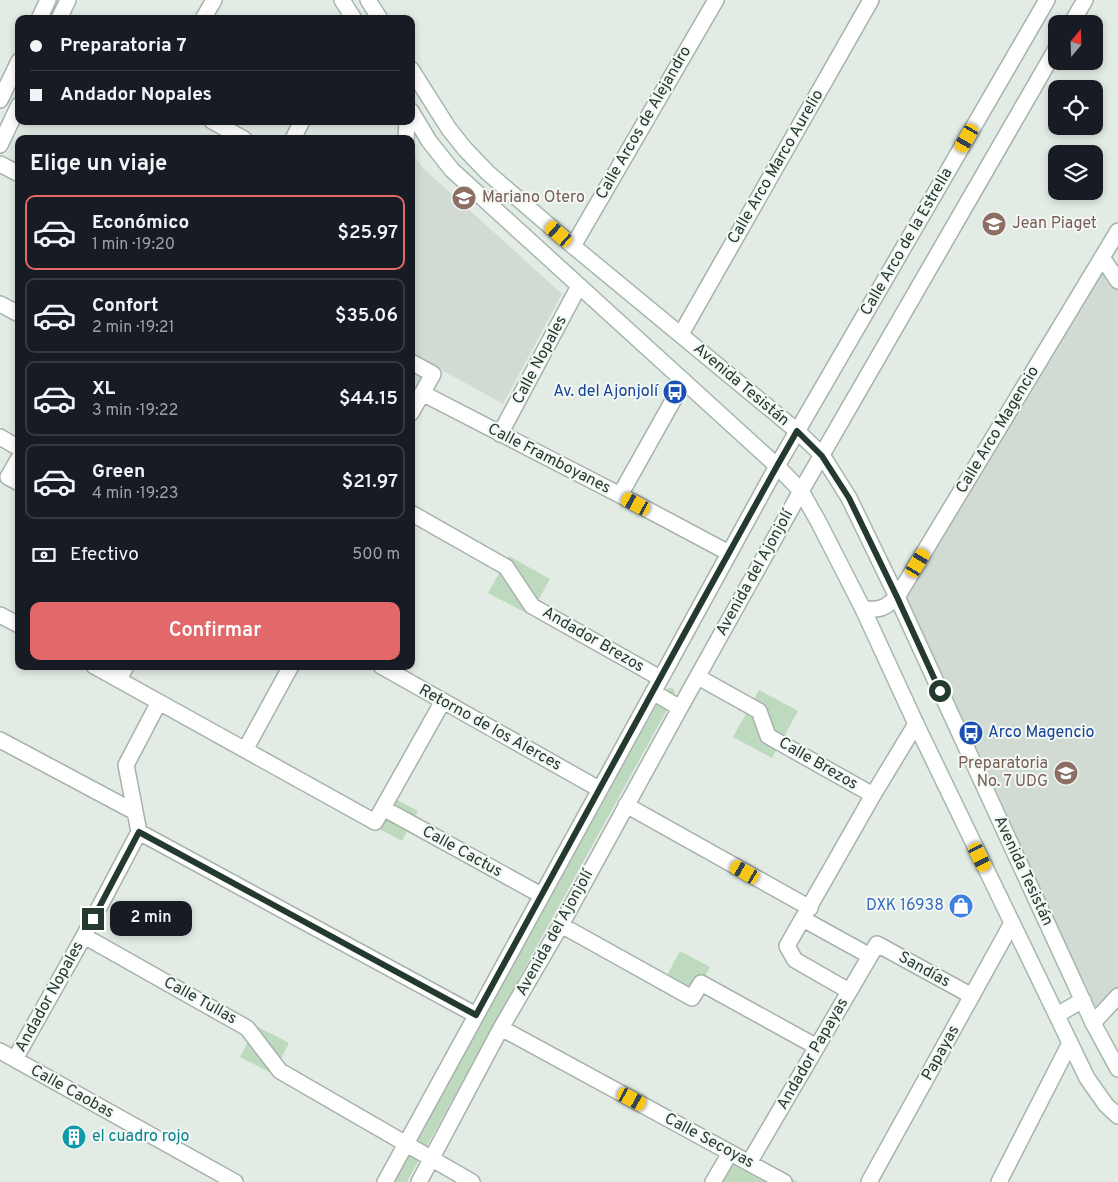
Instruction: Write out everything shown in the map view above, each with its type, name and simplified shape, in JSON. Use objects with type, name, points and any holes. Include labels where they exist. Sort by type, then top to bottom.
[{"type":"street","points":[[41,15],[48,0]]},
{"type":"street","points":[[61,15],[68,0]]},
{"type":"street","points":[[205,15],[214,0]]},
{"type":"street","points":[[342,0],[351,15]]},
{"type":"street","points":[[368,0],[377,15]]},
{"type":"street","name":"Calle Arcos de Alejandro","points":[[573,246],[716,0]]},
{"type":"street","name":"Calle Arco Marco Aurelio","points":[[681,334],[871,0]]},
{"type":"street","name":"Calle Arco de la Estrella","points":[[777,466],[1046,0]]},
{"type":"street","points":[[1076,15],[1085,0]]},
{"type":"street","name":"Calle Arco de la Estrella","points":[[801,491],[1048,63]]},
{"type":"street","points":[[0,100],[15,69]]},
{"type":"street","name":"Avenida Tesistán","points":[[415,75],[449,129],[488,173],[573,246],[797,431],[822,456],[849,498],[897,597],[1093,1023],[1118,1069]]},
{"type":"street","points":[[0,145],[15,113]]},
{"type":"street","name":"Avenida Tesistán","points":[[415,117],[452,170],[777,466],[801,491],[863,608],[916,724],[1087,1078],[1106,1105],[1118,1116]]},
{"type":"street","points":[[219,125],[237,135]]},
{"type":"street","points":[[0,164],[15,172]]},
{"type":"street","name":"Calle Arco Magencio","points":[[863,608],[875,610],[888,605],[897,597],[1118,231]]},
{"type":"street","points":[[1102,257],[1118,281]]},
{"type":"street","name":"Calle Nopales","points":[[500,434],[579,286]]},
{"type":"street","points":[[0,304],[15,312]]},
{"type":"street","points":[[415,364],[433,374],[415,406]]},
{"type":"street","points":[[620,496],[684,381]]},
{"type":"street","name":"Calle Framboyanes","points":[[422,393],[729,553]]},
{"type":"street","points":[[0,437],[15,446]]},
{"type":"street","points":[[15,465],[8,477],[15,481]]},
{"type":"street","name":"Avenida del Ajonjolí","points":[[385,1182],[777,466]]},
{"type":"street","name":"Avenida del Ajonjolí","points":[[419,1182],[501,1028],[561,925],[801,491]]},
{"type":"street","name":"Andador Brezos","points":[[415,515],[506,567],[532,606],[660,678]]},
{"type":"street","points":[[0,614],[15,623]]},
{"type":"street","points":[[101,670],[375,822],[443,701]]},
{"type":"street","points":[[119,680],[124,670]]},
{"type":"street","points":[[245,750],[289,670]]},
{"type":"street","name":"Retorno de los Alerces","points":[[388,670],[599,789]]},
{"type":"street","name":"Calle Brezos","points":[[698,677],[759,711],[768,736],[873,795]]},
{"type":"street","points":[[653,692],[680,708]]},
{"type":"street","points":[[158,702],[126,766],[139,832],[476,1015]]},
{"type":"street","points":[[850,991],[795,960],[788,946],[873,795],[916,724]]},
{"type":"street","points":[[0,740],[136,812]]},
{"type":"street","name":"Sandías","points":[[626,805],[806,913],[874,950],[972,996]]},
{"type":"street","name":"Calle Cactus","points":[[383,808],[541,895]]},
{"type":"street","name":"Andador Nopales","points":[[15,1060],[139,832]]},
{"type":"street","name":"Papayas","points":[[869,1182],[1012,923]]},
{"type":"street","points":[[561,925],[692,998],[701,983],[817,1047]]},
{"type":"street","name":"Calle Tullas","points":[[84,936],[247,1028],[280,1071],[406,1144]]},
{"type":"street","name":"Andador Papayas","points":[[749,1163],[874,950]]},
{"type":"street","points":[[1093,1023],[1118,996]]},
{"type":"street","points":[[1056,1015],[1083,1000]]},
{"type":"street","name":"Calle Secoyas","points":[[501,1028],[784,1182]]},
{"type":"street","points":[[999,1182],[1070,1043]]},
{"type":"street","name":"Calle Caobas","points":[[0,1051],[235,1182]]},
{"type":"street","points":[[406,1144],[472,1182]]},
{"type":"street","points":[[713,1182],[730,1153]]},
{"type":"shaded area","points":[[415,157],[423,168],[562,294],[503,404],[415,355]]},
{"type":"shaded area","points":[[1102,264],[1118,289],[1118,992],[1099,1013],[941,691],[901,604]]},
{"type":"shaded area","points":[[415,373],[425,378],[415,395]]},
{"type":"green space","points":[[509,556],[550,579],[530,615],[488,593]]},
{"type":"green space","points":[[669,688],[673,688],[675,692],[674,697],[407,1182],[393,1182],[662,695]]},
{"type":"green space","points":[[759,690],[798,711],[772,758],[733,737]]},
{"type":"green space","points":[[386,794],[418,811],[402,841],[370,824]]},
{"type":"green space","points":[[680,951],[710,967],[689,1006],[659,990]]},
{"type":"green space","points":[[256,1026],[289,1043],[273,1074],[240,1057]]},
{"type":"green space","points":[[741,1150],[798,1182],[723,1182]]},
{"type":"place","name":"Mariano Otero","points":[[464,198]]},
{"type":"place","name":"Jean Piaget","points":[[994,224]]},
{"type":"place","name":"Av. del Ajonjolí","points":[[675,392]]},
{"type":"place","name":"Arco Magencio","points":[[971,733]]},
{"type":"place","name":"Preparatoria No. 7 UDG","points":[[1066,773]]},
{"type":"place","name":"DXK 16938","points":[[961,906]]},
{"type":"place","name":"el cuadro rojo","points":[[74,1137]]},
{"type":"route","points":[[93,919],[139,832],[476,1015],[797,431],[822,456],[849,498],[940,691]]}]
